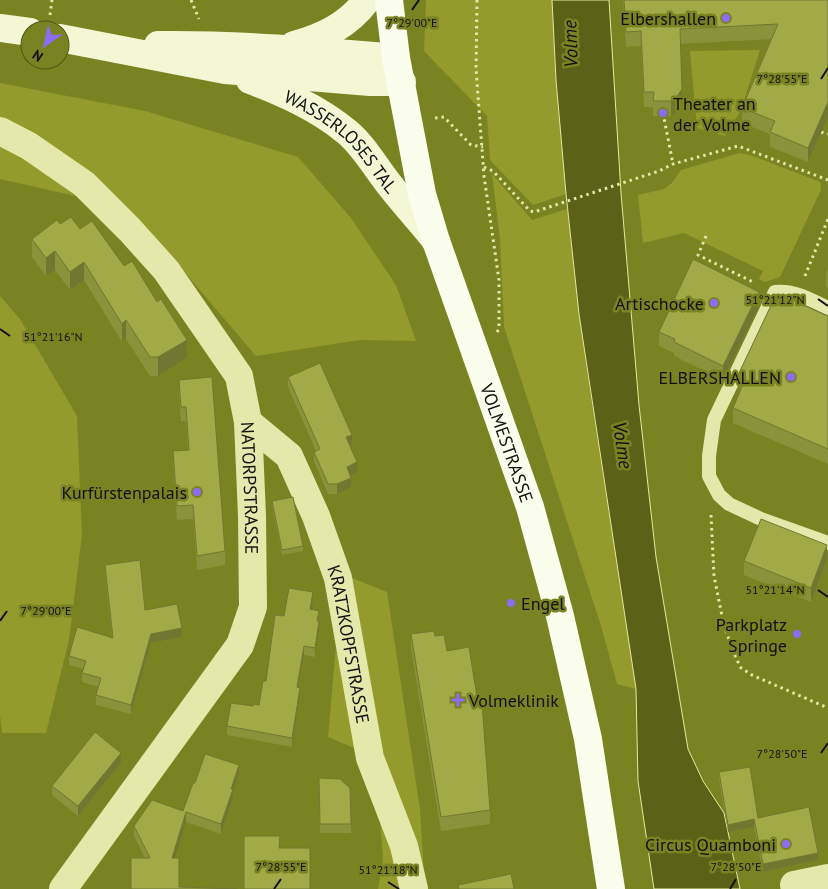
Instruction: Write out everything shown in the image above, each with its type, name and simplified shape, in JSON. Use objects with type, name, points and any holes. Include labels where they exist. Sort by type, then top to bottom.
[{"type":"main road","name":"WASSERLOSES TAL","points":[[280,49],[315,40],[345,24],[368,0]]},
{"type":"main road","name":"VOLMESTRASSE","points":[[389,0],[399,70],[422,194],[436,241],[530,507],[560,616],[588,740],[611,889]]},
{"type":"main road","points":[[0,28],[20,31]]},
{"type":"main road","name":"WASSERLOSES TAL","points":[[70,40],[225,70],[370,82],[399,70]]},
{"type":"main road","name":"WASSERLOSES TAL","points":[[99,46],[210,45],[353,53],[399,70]]},
{"type":"main road","name":"WASSERLOSES TAL","points":[[225,70],[273,89],[320,111],[348,133],[360,145],[436,241]]},
{"type":"street","name":"NATORPSTRASSE","points":[[0,131],[29,146],[84,184],[130,230],[166,270],[239,376],[248,422],[254,607],[240,645],[72,885]]},
{"type":"street","name":"KRATZKOPFSTRASSE","points":[[248,422],[289,456],[319,525],[338,578],[370,758],[404,846],[414,889]]},
{"type":"street","points":[[794,885],[828,878]]},
{"type":"lane","points":[[828,308],[798,294],[787,291],[776,292],[714,420],[709,456],[709,476],[719,495],[729,504],[761,519],[828,543]]},
{"type":"path","points":[[477,0],[476,69],[484,176],[499,280],[499,329],[495,322]]},
{"type":"path","points":[[663,113],[673,164]]},
{"type":"path","points":[[444,117],[471,145],[482,147]]},
{"type":"path","points":[[436,118],[437,126]]},
{"type":"path","points":[[821,132],[828,134]]},
{"type":"path","points":[[484,167],[493,171],[530,211],[534,212],[641,176],[659,172],[673,164],[738,146],[828,180]]},
{"type":"path","points":[[798,294],[828,219]]},
{"type":"path","points":[[706,236],[698,255],[752,282]]},
{"type":"path","points":[[719,495],[710,510],[714,576],[724,626],[741,668],[752,675],[828,708]]},
{"type":"shaded area","points":[[426,0],[552,0],[556,80],[566,194],[533,205],[490,160],[487,116],[424,51]]},
{"type":"shaded area","points":[[760,50],[741,110],[725,136],[697,128],[690,51]]},
{"type":"shaded area","points":[[0,83],[145,111],[298,157],[351,218],[396,285],[416,341],[360,340],[256,356],[175,261],[89,199],[0,179]]},
{"type":"shaded area","points":[[740,153],[753,156],[820,182],[821,190],[780,277],[765,282],[759,279],[763,271],[684,233],[643,243],[638,195],[664,189],[672,183],[681,170]]},
{"type":"shaded area","points":[[492,174],[532,220],[567,209],[585,359],[636,689],[617,684],[601,626],[504,327],[500,239]]},
{"type":"shaded area","points":[[0,296],[20,319],[77,416],[82,535],[69,640],[46,733],[2,733],[0,715]]},
{"type":"shaded area","points":[[329,510],[347,576],[387,592],[420,809],[425,889],[378,889],[383,860],[380,819],[354,748],[328,737],[337,634],[309,517]]},
{"type":"water","name":"Volme","points":[[552,0],[609,0],[621,193],[639,405],[656,557],[688,749],[703,781],[724,813],[740,889],[654,889],[638,781],[636,689],[579,314],[556,80]]},
{"type":"building","points":[[624,0],[828,0],[828,102],[808,148],[770,132],[775,121],[742,108],[778,24],[680,29],[682,89],[676,98],[671,101],[653,101],[654,92],[644,92],[641,31],[626,32]]},
{"type":"building","points":[[71,217],[80,229],[92,221],[124,266],[132,261],[157,302],[161,299],[187,340],[158,357],[150,357],[126,320],[122,324],[84,262],[70,272],[55,251],[46,258],[32,239],[57,220],[60,224]]},
{"type":"building","points":[[693,259],[759,292],[723,366],[674,342],[675,339],[659,332]]},
{"type":"building","name":"ELBERSHALLEN","points":[[783,296],[828,316],[828,449],[733,408],[746,377],[739,373],[774,299],[780,302]]},
{"type":"building","points":[[320,363],[352,435],[346,437],[357,462],[347,467],[351,478],[337,484],[328,484],[314,452],[320,449],[288,377]]},
{"type":"building","name":"Kurfürstenpalais","points":[[212,377],[225,551],[197,556],[193,505],[177,506],[173,451],[189,450],[186,407],[181,407],[179,380]]},
{"type":"building","points":[[293,497],[303,546],[282,550],[272,501]]},
{"type":"building","points":[[761,519],[827,545],[811,588],[744,561]]},
{"type":"building","points":[[140,560],[145,610],[177,604],[182,628],[151,634],[131,705],[96,695],[101,678],[82,673],[86,661],[69,656],[77,627],[113,638],[105,565]]},
{"type":"building","points":[[289,588],[313,592],[310,609],[319,611],[315,648],[304,646],[297,687],[300,688],[292,738],[227,726],[231,703],[259,705],[263,681],[266,681],[275,615],[284,616]]},
{"type":"building","points":[[434,631],[435,636],[444,635],[447,651],[469,647],[478,703],[482,703],[490,810],[441,817],[411,634]]},
{"type":"building","points":[[95,732],[121,753],[78,806],[52,786]]},
{"type":"building","points":[[205,754],[239,765],[231,789],[233,789],[221,824],[186,812],[172,858],[179,858],[179,887],[237,889],[131,889],[131,858],[150,858],[134,826],[152,800],[183,811]]},
{"type":"building","points":[[750,767],[758,818],[809,807],[818,853],[763,864],[754,819],[728,825],[719,772]]},
{"type":"building","points":[[319,778],[340,779],[350,788],[351,824],[320,824]]},
{"type":"building","points":[[244,836],[280,836],[279,848],[310,848],[310,889],[244,889]]},
{"type":"building","points":[[511,874],[514,889],[459,889],[458,885]]},
{"type":"place","name":"Elbershallen","points":[[726,18]]},
{"type":"place","name":"Theater an der Volme","points":[[663,113]]},
{"type":"place","name":"Artischocke","points":[[714,303]]},
{"type":"place","name":"ELBERSHALLEN","points":[[791,377]]},
{"type":"place","name":"Kurfürstenpalais","points":[[197,492]]},
{"type":"place","name":"Engel","points":[[511,603]]},
{"type":"place","name":"Parkplatz Springe","points":[[797,634]]},
{"type":"place","name":"Volmeklinik","points":[[458,700]]},
{"type":"place","name":"Circus Quamboni","points":[[786,844]]}]
